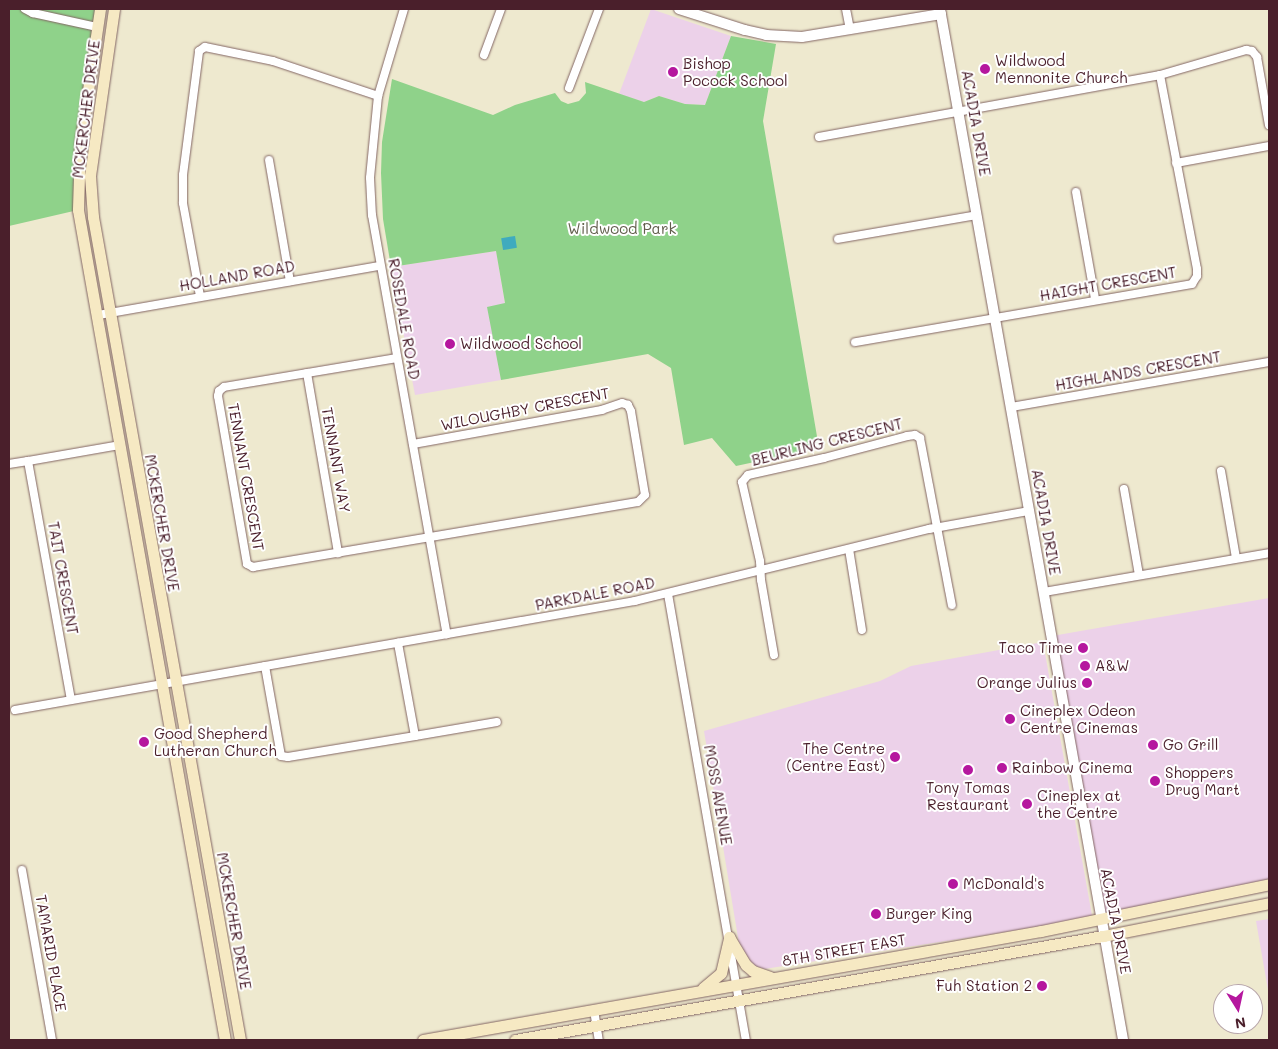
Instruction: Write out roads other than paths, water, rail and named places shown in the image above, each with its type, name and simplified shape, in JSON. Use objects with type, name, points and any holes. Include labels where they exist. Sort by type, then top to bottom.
[{"type":"main road","name":"MCKERCHER DRIVE","points":[[100,9],[80,145],[78,210],[98,315],[223,1037]]},
{"type":"main road","name":"MCKERCHER DRIVE","points":[[114,9],[90,176],[93,217],[240,1040]]},
{"type":"main road","name":"8TH STREET EAST","points":[[424,1040],[1100,919],[1269,884]]},
{"type":"main road","points":[[515,1040],[1103,936],[1269,903]]},
{"type":"main road","points":[[729,937],[746,965],[752,971],[771,978]]},
{"type":"main road","points":[[698,991],[710,984],[721,973],[729,937]]},
{"type":"street","points":[[26,9],[97,27]]},
{"type":"street","name":"ROSEDALE ROAD","points":[[404,9],[378,96],[370,178],[372,215],[447,634]]},
{"type":"street","points":[[484,56],[501,9]]},
{"type":"street","points":[[569,88],[599,9]]},
{"type":"street","points":[[678,9],[740,29],[766,35],[802,37],[850,30],[940,11]]},
{"type":"street","points":[[846,9],[850,30]]},
{"type":"street","name":"ACADIA DRIVE","points":[[940,11],[1123,1040]]},
{"type":"street","points":[[200,296],[183,203],[182,176],[199,51],[205,47],[273,60],[378,96]]},
{"type":"street","points":[[819,137],[1160,75],[1246,50],[1252,51],[1257,57],[1269,125]]},
{"type":"street","name":"HAIGHT CRESCENT","points":[[855,342],[1095,299],[1192,284],[1195,281],[1197,269],[1190,241],[1160,75]]},
{"type":"street","points":[[1176,163],[1269,146]]},
{"type":"street","points":[[269,160],[290,281]]},
{"type":"street","points":[[1076,192],[1095,299]]},
{"type":"street","points":[[838,239],[977,215]]},
{"type":"street","name":"HOLLAND ROAD","points":[[98,315],[380,266]]},
{"type":"street","name":"TENNANT CRESCENT","points":[[397,358],[224,387],[219,391],[218,396],[245,554],[247,564],[253,567],[430,537]]},
{"type":"street","name":"HIGHLANDS CRESCENT","points":[[1011,407],[1269,362]]},
{"type":"street","name":"TENNANT WAY","points":[[307,373],[338,552]]},
{"type":"street","name":"WILOUGHBY CRESCENT","points":[[413,444],[602,410],[622,403],[628,405],[631,411],[645,496],[638,502],[430,537]]},
{"type":"street","name":"BEURLING CRESCENT","points":[[760,571],[742,482],[748,475],[824,458],[907,436],[915,435],[922,442],[937,528]]},
{"type":"street","points":[[9,464],[120,445]]},
{"type":"street","name":"TAIT CRESCENT","points":[[28,461],[71,700]]},
{"type":"street","points":[[1221,471],[1236,558]]},
{"type":"street","points":[[1124,489],[1139,575]]},
{"type":"street","name":"PARKDALE ROAD","points":[[162,684],[668,594],[937,528],[1029,511]]},
{"type":"street","points":[[937,528],[952,605]]},
{"type":"street","points":[[849,549],[862,630]]},
{"type":"street","points":[[1044,592],[1269,553]]},
{"type":"street","points":[[760,571],[774,655]]},
{"type":"street","name":"MOSS AVENUE","points":[[668,594],[746,1040]]},
{"type":"street","points":[[398,643],[415,736]]},
{"type":"street","points":[[265,666],[281,756],[288,757],[497,722]]},
{"type":"street","points":[[14,710],[162,684]]},
{"type":"street","name":"TAMARID PLACE","points":[[22,870],[52,1040]]},
{"type":"street","points":[[594,1010],[599,1040]]},
{"type":"water","points":[[515,236],[517,248],[503,250],[501,238]]},
{"type":"place","name":"Wildwood Mennonite Church","points":[[985,69]]},
{"type":"place","name":"Bishop Pocock School","points":[[673,72]]},
{"type":"place","name":"Wildwood School","points":[[450,344]]},
{"type":"place","name":"Taco Time","points":[[1083,648]]},
{"type":"place","name":"A&W","points":[[1085,666]]},
{"type":"place","name":"Orange Julius","points":[[1087,683]]},
{"type":"place","name":"Cineplex Odeon Centre Cinemas","points":[[1010,719]]},
{"type":"place","name":"Good Shepherd Lutheran Church","points":[[144,742]]},
{"type":"place","name":"Go Grill","points":[[1153,745]]},
{"type":"place","name":"The Centre (Centre East)","points":[[895,757]]},
{"type":"place","name":"Rainbow Cinema","points":[[1002,768]]},
{"type":"place","name":"Tony Tomas Restaurant","points":[[968,770]]},
{"type":"place","name":"Shoppers Drug Mart","points":[[1155,781]]},
{"type":"place","name":"Cineplex at the Centre","points":[[1027,804]]},
{"type":"place","name":"McDonald's","points":[[953,884]]},
{"type":"place","name":"Burger King","points":[[876,914]]},
{"type":"place","name":"Fuh Station 2","points":[[1042,986]]},
{"type":"park label","name":"Wildwood Park","points":[[622,229]]}]
